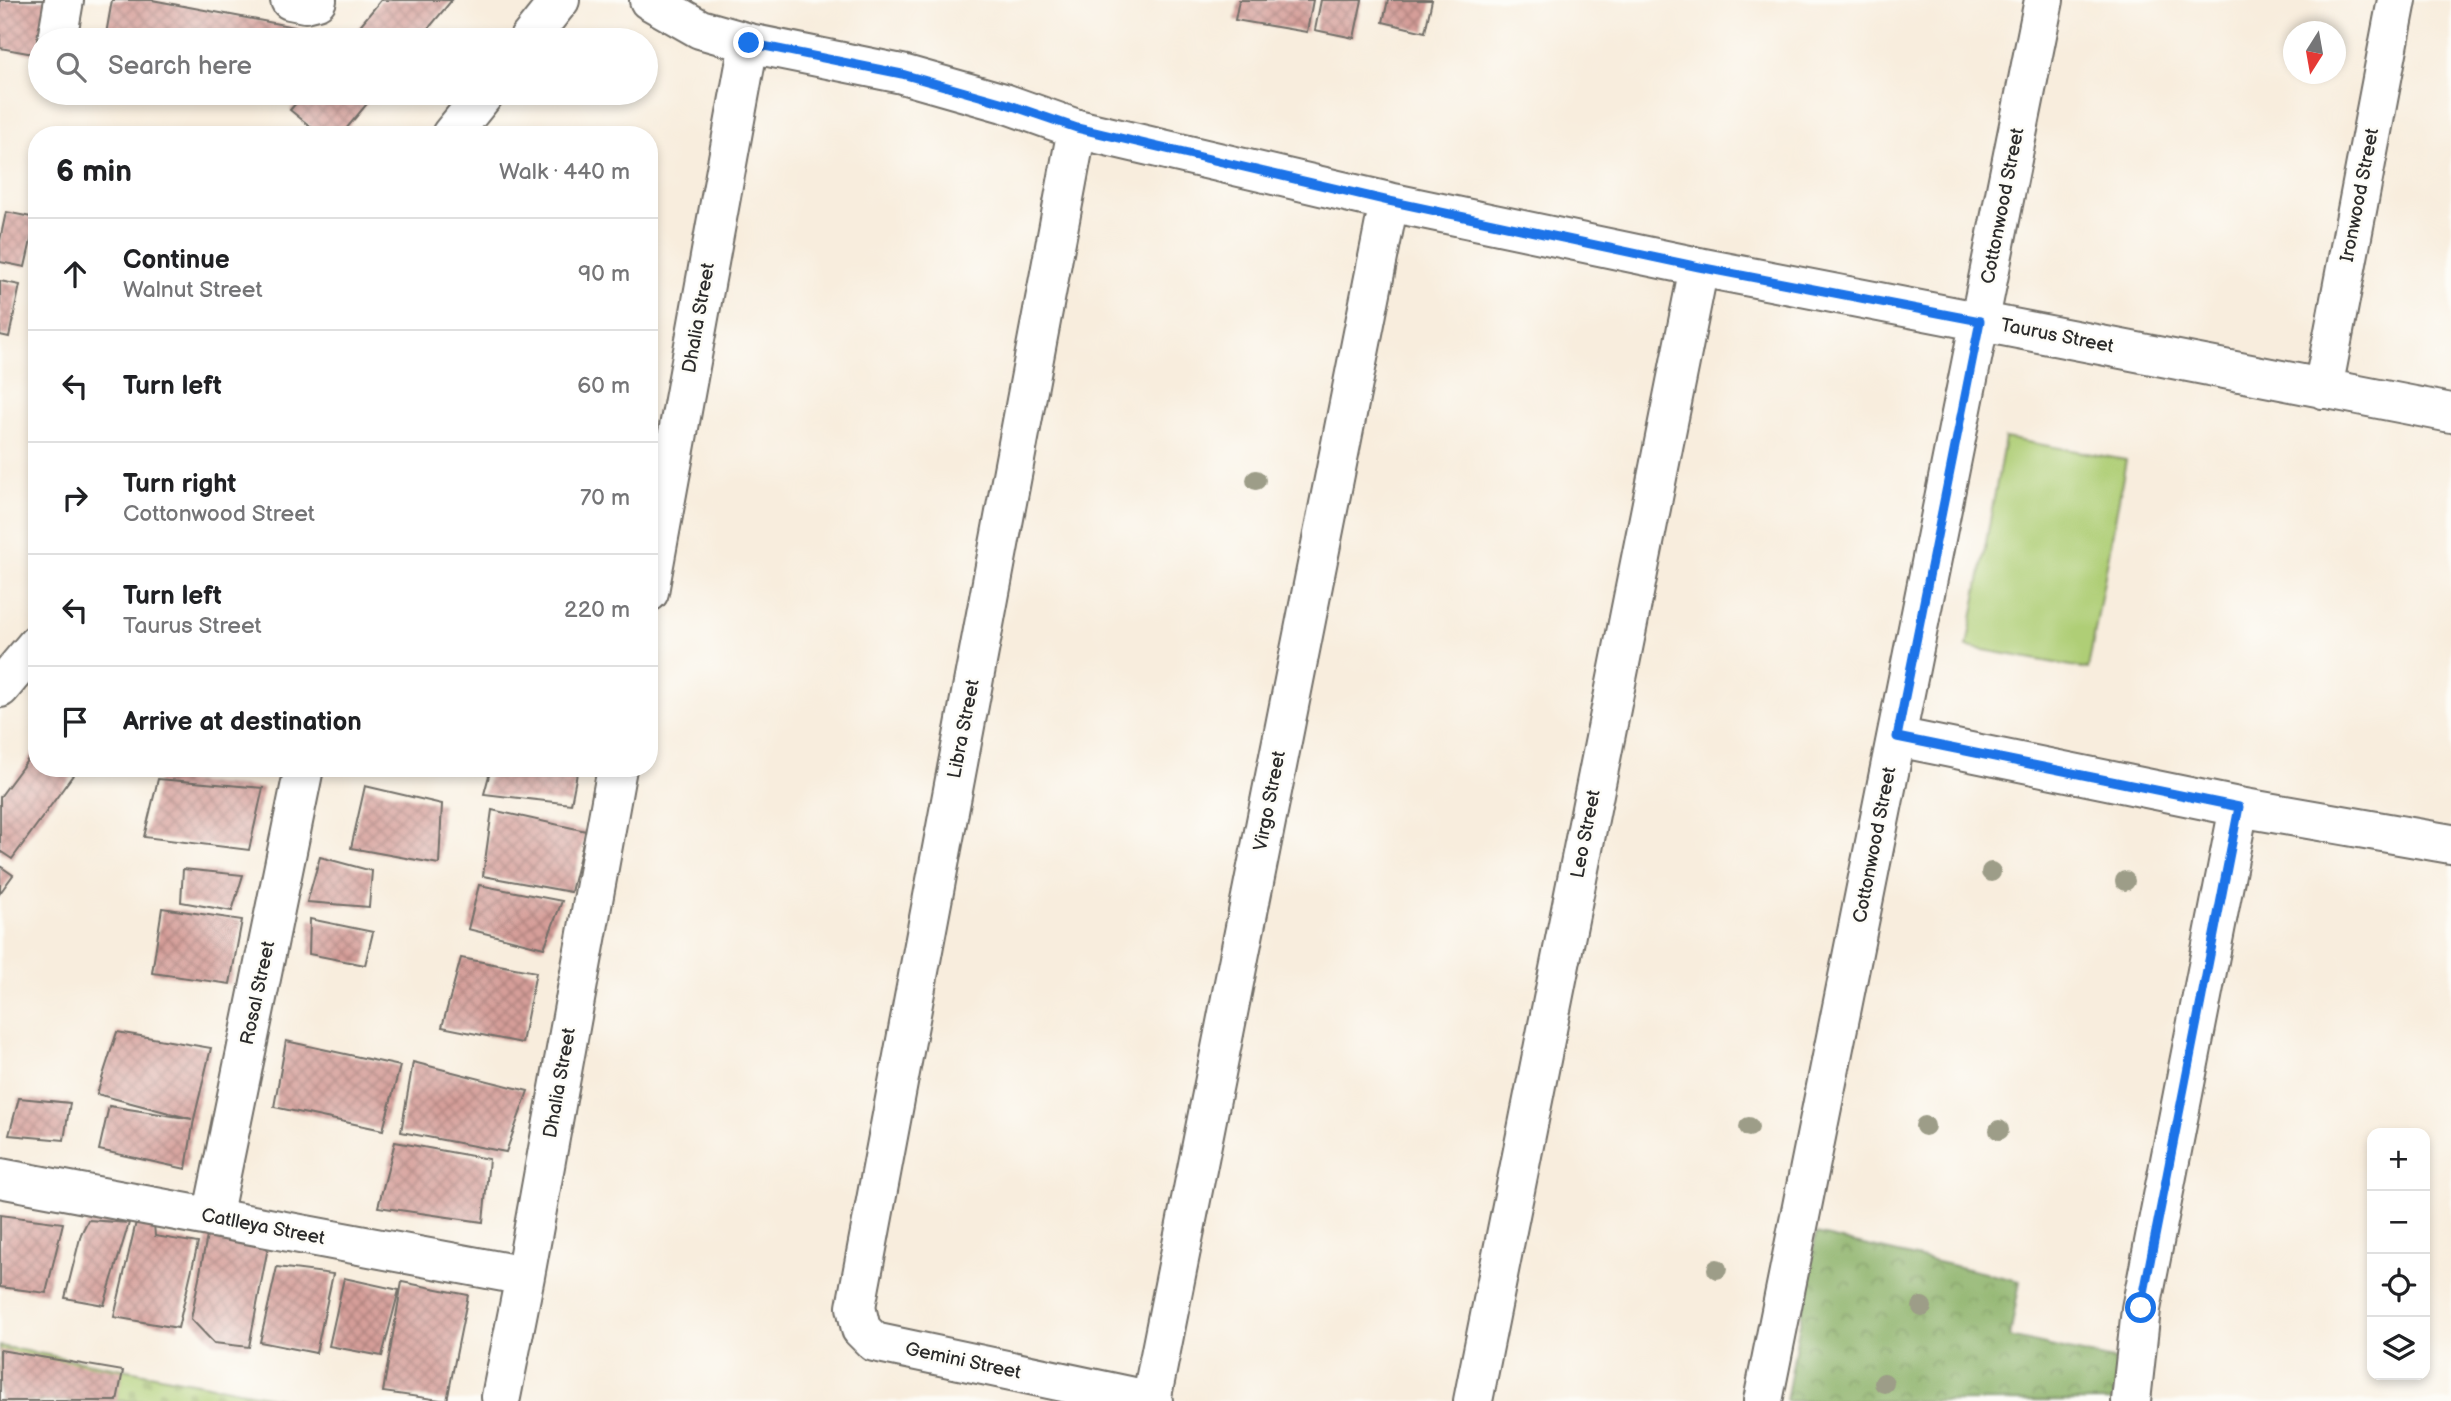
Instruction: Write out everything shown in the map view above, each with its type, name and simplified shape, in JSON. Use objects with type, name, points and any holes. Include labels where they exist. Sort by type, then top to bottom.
[{"type":"street","points":[[59,28],[64,0]]},
{"type":"street","points":[[290,0],[305,3],[317,0]]},
{"type":"street","points":[[538,28],[560,0]]},
{"type":"street","name":"Taurus Street","points":[[649,0],[700,29],[749,43],[902,74],[1004,103],[1077,128],[1389,201],[1699,267],[2451,413]]},
{"type":"street","name":"Cottonwood Street","points":[[1763,1401],[2044,0]]},
{"type":"street","name":"Ironwood Street","points":[[2323,389],[2397,0]]},
{"type":"street","name":"Dhalia Street","points":[[658,543],[749,43]]},
{"type":"street","points":[[458,126],[475,105]]},
{"type":"street","name":"Libra Street","points":[[861,1329],[856,1307],[858,1293],[1077,128]]},
{"type":"street","name":"Virgo Street","points":[[1152,1401],[1389,201]]},
{"type":"street","name":"Leo Street","points":[[1473,1401],[1699,267]]},
{"type":"street","points":[[0,688],[28,655]]},
{"type":"street","points":[[1897,737],[2239,807],[2451,844]]},
{"type":"street","name":"Rosal Street","points":[[212,1218],[302,777]]},
{"type":"street","name":"Dhalia Street","points":[[501,1397],[615,777]]},
{"type":"street","points":[[2130,1401],[2141,1308],[2239,807]]},
{"type":"street","name":"Catlleya Street","points":[[0,1178],[525,1276]]},
{"type":"street","name":"Gemini Street","points":[[861,1329],[874,1342],[1152,1401]]},
{"type":"green space","points":[[2005,438],[2126,460],[2088,669],[1967,647]]},
{"type":"green space","points":[[1816,1234],[2020,1281],[2010,1337],[2132,1364],[2129,1401],[1786,1401]]},
{"type":"green space","points":[[0,1346],[293,1401],[0,1401]]},
{"type":"building","points":[[0,0],[50,0],[43,28],[28,28],[28,53],[0,48]]},
{"type":"building","points":[[112,0],[152,0],[300,28],[107,28]]},
{"type":"building","points":[[381,0],[452,0],[429,28],[358,28]]},
{"type":"building","points":[[1239,0],[1313,0],[1307,32],[1235,20]]},
{"type":"building","points":[[1321,0],[1362,0],[1354,38],[1315,30]]},
{"type":"building","points":[[1388,0],[1432,0],[1425,32],[1383,22]]},
{"type":"building","points":[[294,105],[366,105],[348,126],[310,126],[290,110]]},
{"type":"building","points":[[6,212],[28,216],[28,254],[25,267],[0,262],[0,240]]},
{"type":"building","points":[[0,281],[20,285],[9,337],[0,335]]},
{"type":"building","points":[[28,759],[28,777],[72,777],[12,859],[0,851],[0,797]]},
{"type":"building","points":[[489,777],[576,777],[571,804],[484,794]]},
{"type":"building","points":[[158,779],[263,788],[249,850],[144,837]]},
{"type":"building","points":[[365,786],[442,804],[439,864],[351,848]]},
{"type":"building","points":[[492,810],[586,831],[571,892],[483,876]]},
{"type":"building","points":[[320,857],[372,871],[369,907],[307,902]]},
{"type":"building","points":[[0,866],[13,875],[0,893]]},
{"type":"building","points":[[183,869],[243,875],[232,911],[181,902]]},
{"type":"building","points":[[479,885],[562,901],[544,948],[468,929]]},
{"type":"building","points":[[162,908],[242,920],[230,984],[152,973]]},
{"type":"building","points":[[310,919],[373,932],[365,965],[309,954]]},
{"type":"building","points":[[461,958],[536,972],[522,1043],[442,1027]]},
{"type":"building","points":[[117,1032],[211,1048],[194,1119],[186,1169],[99,1150],[109,1106],[192,1119],[97,1094]]},
{"type":"building","points":[[286,1041],[400,1066],[383,1130],[274,1107]]},
{"type":"building","points":[[413,1062],[528,1091],[506,1152],[401,1132]]},
{"type":"building","points":[[19,1098],[70,1103],[64,1140],[9,1135]]},
{"type":"building","points":[[395,1142],[489,1159],[483,1222],[378,1207]]},
{"type":"building","points":[[0,1215],[63,1223],[46,1293],[0,1287]]},
{"type":"building","points":[[88,1220],[129,1223],[104,1305],[65,1298],[81,1234]]},
{"type":"building","points":[[136,1222],[154,1224],[155,1236],[198,1243],[178,1328],[114,1317]]},
{"type":"building","points":[[207,1236],[268,1247],[249,1347],[214,1343],[191,1319]]},
{"type":"building","points":[[277,1267],[333,1274],[316,1353],[260,1342]]},
{"type":"building","points":[[344,1278],[399,1290],[382,1356],[329,1346]]},
{"type":"building","points":[[402,1282],[468,1295],[447,1401],[383,1392]]},
{"type":"building","points":[[0,1350],[123,1371],[117,1401],[0,1401]]},
{"type":"route","points":[[749,43],[902,74],[1004,103],[1077,128],[1389,201],[1699,267],[1980,321],[1897,737],[2239,807],[2141,1308]]}]
